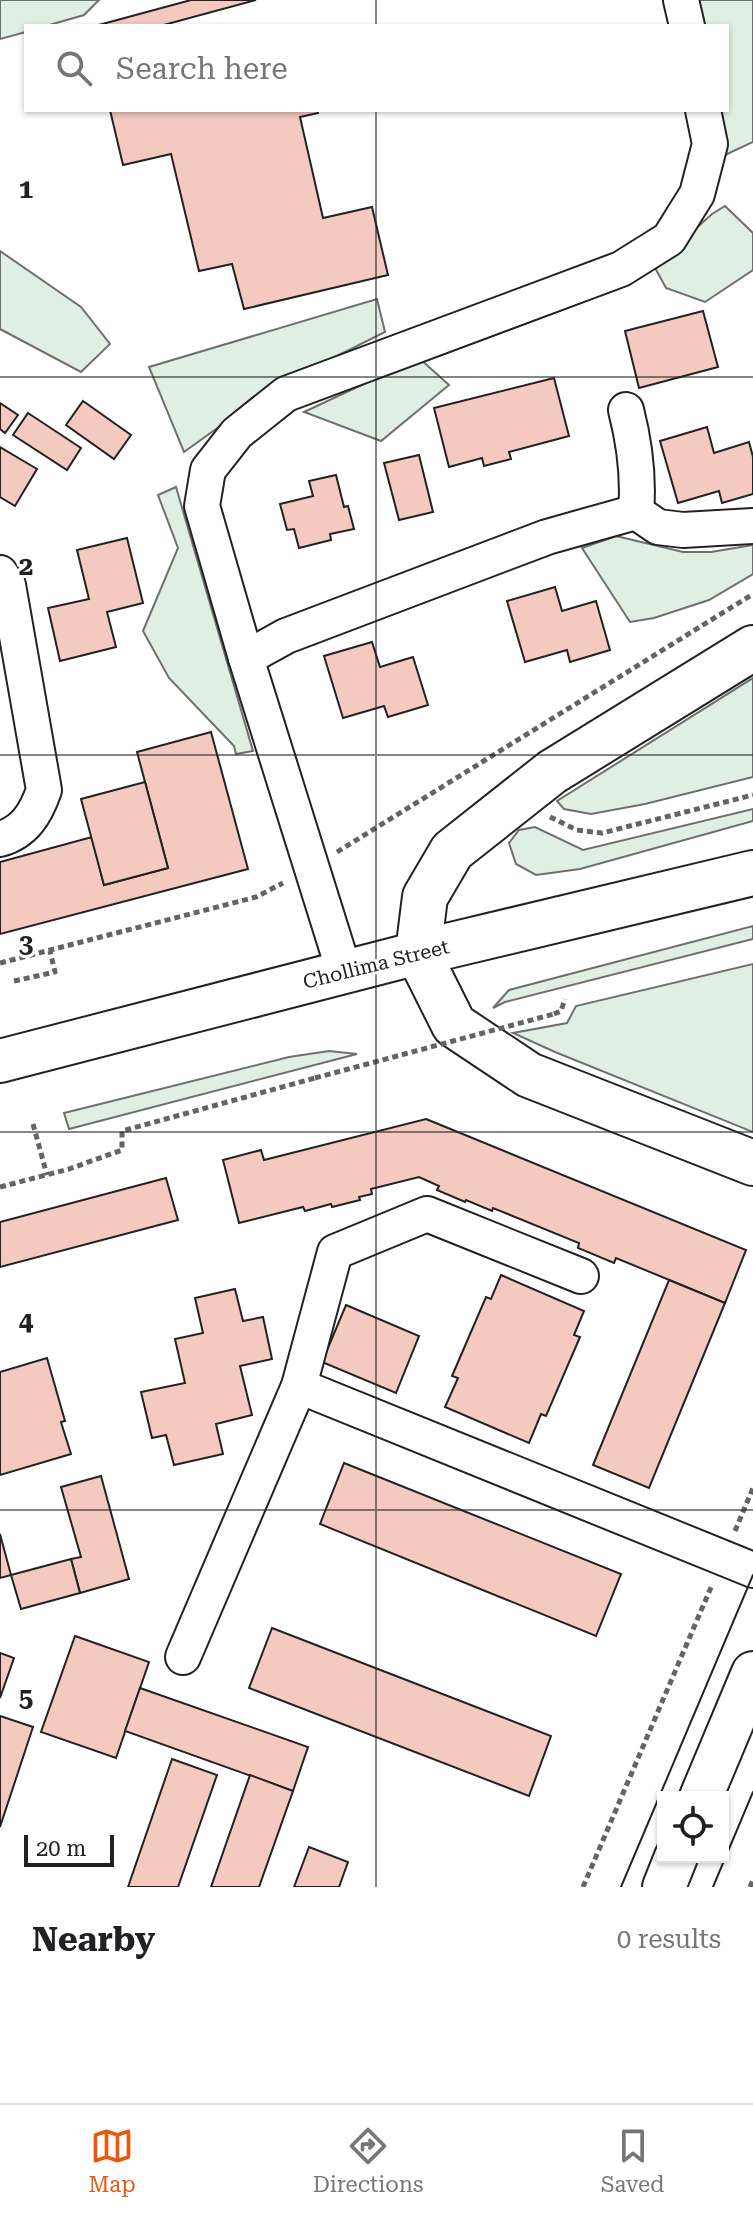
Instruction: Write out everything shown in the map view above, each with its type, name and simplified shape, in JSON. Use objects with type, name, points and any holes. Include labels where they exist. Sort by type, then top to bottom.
[{"type":"highway","points":[[753,648],[552,772],[452,851],[425,897],[418,953],[454,1025],[529,1075],[753,1163]]},
{"type":"highway","name":"Chollima Street","points":[[418,953],[753,873]]},
{"type":"main road","name":"Chollima Street","points":[[0,1061],[418,953]]},
{"type":"main road","points":[[704,1791],[753,1673]]},
{"type":"main road","points":[[664,1887],[674,1863]]},
{"type":"street","points":[[681,0],[687,24]]},
{"type":"street","points":[[344,971],[202,506],[208,470],[237,433],[286,394],[621,269],[669,239],[697,194],[710,144],[703,112]]},
{"type":"street","points":[[626,410],[639,478],[636,512]]},
{"type":"street","points":[[246,658],[286,636],[532,543],[636,512]]},
{"type":"street","points":[[636,512],[658,527],[683,530],[753,526]]},
{"type":"street","points":[[0,573],[8,585],[14,708],[44,790],[37,811],[26,824],[0,839]]},
{"type":"street","points":[[183,1657],[299,1386],[335,1252],[427,1214],[581,1276]]},
{"type":"street","points":[[299,1386],[738,1564]]},
{"type":"path","points":[[0,963],[256,897],[313,867],[753,594]]},
{"type":"path","points":[[494,755],[522,797],[551,818],[577,830],[602,833],[753,795]]},
{"type":"path","points":[[14,981],[55,972],[50,951]]},
{"type":"path","points":[[0,1187],[122,1150],[122,1131],[554,1014],[561,1011],[565,999]]},
{"type":"path","points":[[33,1124],[47,1175]]},
{"type":"path","points":[[583,1887],[738,1564],[753,1488]]},
{"type":"path","points":[[750,1887],[753,1880]]},
{"type":"green space","points":[[0,0],[99,0],[84,15],[53,24],[24,24],[24,33],[0,39]]},
{"type":"green space","points":[[695,0],[753,0],[753,142],[725,155],[716,112],[729,112],[729,24],[700,24]]},
{"type":"green space","points":[[725,206],[753,233],[753,270],[705,302],[666,288],[654,266]]},
{"type":"green space","points":[[0,251],[81,307],[110,344],[81,372],[0,329]]},
{"type":"green space","points":[[377,299],[385,332],[273,388],[184,452],[149,367]]},
{"type":"green space","points":[[419,358],[449,385],[381,441],[304,412]]},
{"type":"green space","points":[[176,487],[253,751],[236,754],[234,746],[169,678],[143,631],[178,548],[158,495]]},
{"type":"green space","points":[[616,536],[683,552],[711,552],[753,545],[753,574],[709,600],[654,618],[630,622],[582,548]]},
{"type":"green space","points":[[753,678],[753,777],[591,814],[564,809],[557,801]]},
{"type":"green space","points":[[753,809],[753,821],[580,869],[536,875],[516,864],[509,843],[519,830],[535,827],[583,850]]},
{"type":"green space","points":[[753,926],[753,939],[505,1002],[493,1008],[509,990]]},
{"type":"green space","points":[[753,964],[753,1132],[513,1033],[567,1023],[576,1006]]},
{"type":"green space","points":[[329,1051],[357,1054],[69,1129],[64,1113],[289,1057]]},
{"type":"building","points":[[191,0],[256,0],[167,24],[102,24]]},
{"type":"building","points":[[110,112],[318,112],[300,117],[323,218],[372,207],[388,275],[244,309],[232,264],[199,271],[171,154],[123,165]]},
{"type":"building","points":[[703,311],[718,367],[639,388],[625,331]]},
{"type":"building","points":[[554,378],[569,436],[509,452],[511,459],[484,466],[482,458],[449,467],[434,408]]},
{"type":"building","points":[[83,401],[131,435],[114,459],[66,425]]},
{"type":"building","points":[[0,403],[18,415],[5,433],[0,429]]},
{"type":"building","points":[[28,413],[81,448],[67,470],[13,435]]},
{"type":"building","points":[[707,427],[714,453],[749,442],[753,457],[753,494],[722,503],[719,491],[678,503],[660,441]]},
{"type":"building","points":[[0,447],[37,469],[15,506],[0,497]]},
{"type":"building","points":[[419,455],[433,512],[399,520],[384,463]]},
{"type":"building","points":[[336,475],[344,507],[348,506],[354,529],[330,534],[331,540],[299,548],[294,529],[287,530],[280,504],[313,496],[309,481]]},
{"type":"building","points":[[127,538],[143,603],[107,612],[116,647],[60,661],[48,608],[89,599],[77,550]]},
{"type":"building","points":[[555,587],[562,611],[596,601],[610,650],[570,662],[567,650],[525,662],[507,601]]},
{"type":"building","points":[[372,642],[380,667],[413,657],[428,705],[388,717],[384,706],[343,718],[324,656]]},
{"type":"building","points":[[211,732],[248,869],[0,934],[0,862],[92,837],[104,885],[168,868],[137,752]]},
{"type":"building","points":[[145,782],[168,868],[104,885],[81,799]]},
{"type":"building","points":[[426,1119],[746,1250],[725,1303],[616,1258],[614,1263],[578,1248],[579,1243],[493,1208],[492,1211],[465,1202],[437,1190],[439,1186],[419,1177],[371,1189],[372,1194],[359,1197],[360,1200],[305,1211],[303,1207],[239,1223],[223,1160],[261,1150],[264,1160]]},
{"type":"building","points":[[166,1178],[178,1220],[0,1267],[0,1222]]},
{"type":"building","points":[[501,1275],[584,1311],[574,1335],[580,1337],[546,1416],[541,1414],[529,1443],[445,1407],[458,1378],[452,1376],[486,1297],[491,1299]]},
{"type":"building","points":[[669,1280],[725,1303],[649,1488],[593,1465]]},
{"type":"building","points":[[235,1289],[243,1321],[263,1317],[272,1359],[240,1366],[252,1415],[216,1424],[223,1454],[174,1465],[166,1435],[152,1438],[141,1392],[185,1383],[175,1339],[203,1333],[195,1298]]},
{"type":"building","points":[[346,1305],[419,1336],[396,1393],[322,1362]]},
{"type":"building","points":[[47,1358],[71,1454],[0,1475],[0,1372]]},
{"type":"building","points":[[344,1463],[621,1574],[596,1636],[320,1524]]},
{"type":"building","points":[[101,1476],[129,1579],[80,1593],[71,1559],[81,1557],[61,1487]]},
{"type":"building","points":[[0,1534],[11,1575],[0,1578]]},
{"type":"building","points":[[71,1559],[80,1593],[21,1609],[11,1575]]},
{"type":"building","points":[[272,1628],[551,1736],[529,1796],[249,1688]]},
{"type":"building","points":[[75,1636],[149,1662],[116,1758],[41,1732]]},
{"type":"building","points":[[0,1653],[14,1658],[0,1698]]},
{"type":"building","points":[[140,1688],[308,1747],[293,1791],[125,1731]]},
{"type":"building","points":[[0,1716],[33,1727],[0,1827]]},
{"type":"building","points":[[172,1759],[217,1775],[178,1887],[128,1887]]},
{"type":"building","points":[[250,1775],[293,1791],[259,1887],[211,1887]]},
{"type":"building","points":[[309,1847],[348,1862],[339,1887],[294,1887]]},
{"type":"tram line","points":[[621,1887],[753,1575]]},
{"type":"tram line","points":[[713,1887],[753,1792]]}]
